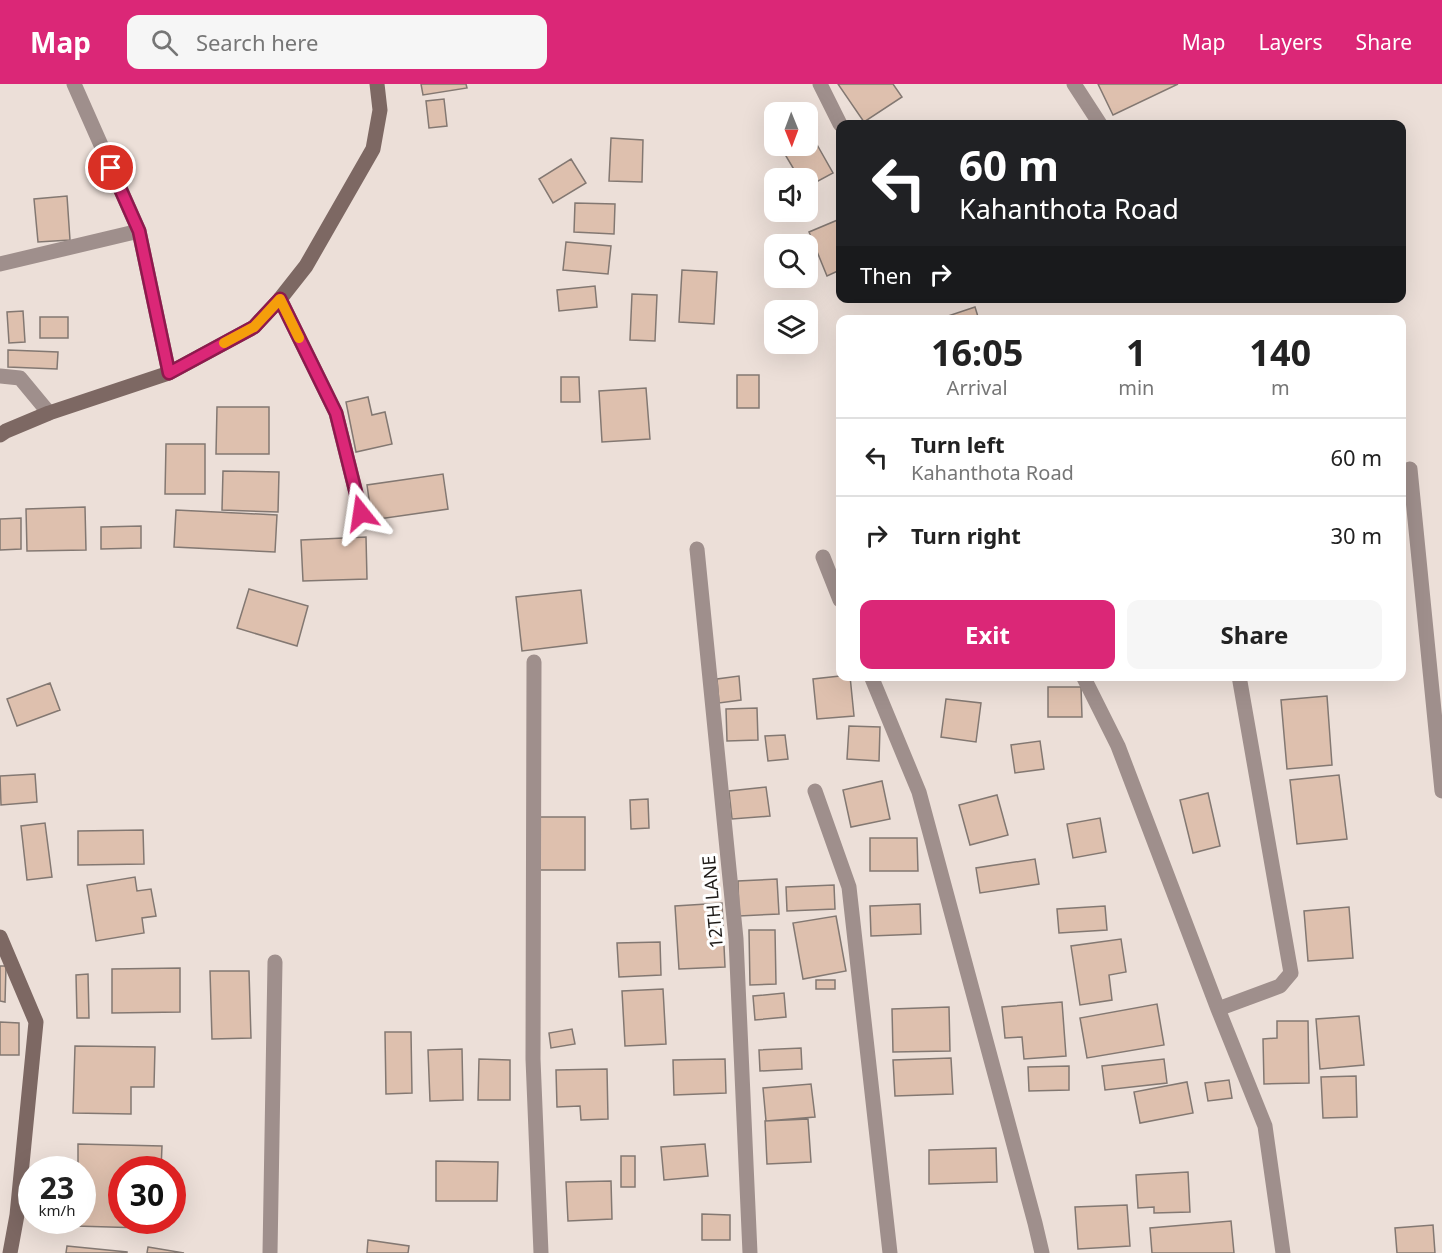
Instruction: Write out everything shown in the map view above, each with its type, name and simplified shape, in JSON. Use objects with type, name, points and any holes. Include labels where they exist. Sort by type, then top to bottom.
[{"type":"main road","points":[[0,435],[49,414],[169,373],[254,327],[306,266],[373,149],[380,110],[377,84]]},
{"type":"main road","points":[[0,937],[36,1022],[17,1215],[10,1253]]},
{"type":"street","points":[[74,84],[139,231],[169,373]]},
{"type":"street","points":[[820,84],[838,120]]},
{"type":"street","points":[[1074,84],[1097,120]]},
{"type":"street","points":[[0,264],[139,231]]},
{"type":"street","points":[[280,299],[336,413],[361,513]]},
{"type":"street","points":[[0,376],[20,378],[49,414]]},
{"type":"street","points":[[1410,469],[1442,791]]},
{"type":"street","name":"12TH LANE","points":[[697,549],[736,939],[750,1253]]},
{"type":"street","points":[[823,557],[836,590]]},
{"type":"street","points":[[534,662],[533,1059],[541,1253]]},
{"type":"street","points":[[874,681],[919,792],[1042,1253]]},
{"type":"street","points":[[1086,681],[1118,746],[1265,1126],[1283,1253]]},
{"type":"street","points":[[1218,1009],[1280,986],[1291,973],[1240,681]]},
{"type":"street","points":[[815,791],[849,887],[890,1253]]},
{"type":"street","points":[[270,1253],[275,962]]},
{"type":"building","points":[[421,84],[466,84],[467,88],[423,95]]},
{"type":"building","points":[[838,84],[893,84],[902,97],[867,120],[863,120]]},
{"type":"building","points":[[1098,84],[1178,84],[1113,115]]},
{"type":"building","points":[[444,99],[447,126],[429,128],[426,101]]},
{"type":"building","points":[[611,138],[643,140],[642,182],[609,181]]},
{"type":"building","points":[[818,146],[833,173],[818,181],[818,168],[793,168],[786,156],[818,156]]},
{"type":"building","points":[[571,159],[586,183],[553,203],[539,179]]},
{"type":"building","points":[[67,196],[70,240],[38,242],[34,199]]},
{"type":"building","points":[[575,203],[615,204],[614,234],[574,232]]},
{"type":"building","points":[[836,221],[836,272],[827,276],[818,254],[818,234],[809,232]]},
{"type":"building","points":[[566,242],[611,246],[608,274],[563,270]]},
{"type":"building","points":[[682,270],[717,272],[714,324],[679,322]]},
{"type":"building","points":[[595,286],[597,307],[559,311],[557,290]]},
{"type":"building","points":[[632,294],[657,295],[655,341],[630,340]]},
{"type":"building","points":[[975,307],[977,315],[951,315]]},
{"type":"building","points":[[23,311],[25,342],[9,343],[7,312]]},
{"type":"building","points":[[40,317],[68,317],[68,338],[40,338]]},
{"type":"building","points":[[8,350],[58,352],[57,369],[8,367]]},
{"type":"building","points":[[737,375],[759,375],[759,408],[737,408]]},
{"type":"building","points":[[561,377],[579,377],[580,402],[561,402]]},
{"type":"building","points":[[646,388],[650,439],[602,442],[599,391]]},
{"type":"building","points":[[368,397],[372,415],[385,412],[392,444],[356,452],[346,402]]},
{"type":"building","points":[[217,407],[269,407],[269,454],[216,454]]},
{"type":"building","points":[[166,444],[205,444],[205,494],[165,494]]},
{"type":"building","points":[[223,471],[279,472],[278,512],[222,510]]},
{"type":"building","points":[[443,474],[448,509],[372,520],[367,485]]},
{"type":"building","points":[[85,507],[86,550],[27,551],[26,509]]},
{"type":"building","points":[[176,510],[277,515],[275,552],[174,547]]},
{"type":"building","points":[[21,518],[21,549],[0,550],[0,519]]},
{"type":"building","points":[[141,526],[141,548],[101,549],[101,527]]},
{"type":"building","points":[[366,537],[367,579],[303,581],[301,540]]},
{"type":"building","points":[[249,589],[308,606],[297,646],[237,628]]},
{"type":"building","points":[[581,590],[587,643],[522,651],[516,597]]},
{"type":"building","points":[[739,676],[741,700],[719,703],[717,679]]},
{"type":"building","points":[[836,676],[836,681],[850,681],[854,716],[817,719],[813,679]]},
{"type":"building","points":[[50,683],[60,710],[17,726],[7,699]]},
{"type":"building","points":[[1048,687],[1081,687],[1082,717],[1048,717]]},
{"type":"building","points":[[1327,696],[1332,765],[1287,769],[1281,700]]},
{"type":"building","points":[[946,699],[981,703],[976,742],[941,737]]},
{"type":"building","points":[[757,708],[758,740],[727,741],[726,709]]},
{"type":"building","points":[[849,726],[880,727],[879,761],[847,759]]},
{"type":"building","points":[[785,735],[788,759],[768,761],[765,736]]},
{"type":"building","points":[[1040,741],[1044,769],[1015,773],[1011,745]]},
{"type":"building","points":[[35,774],[37,802],[1,805],[0,776]]},
{"type":"building","points":[[1339,775],[1347,839],[1297,844],[1290,780]]},
{"type":"building","points":[[882,781],[890,819],[851,827],[843,790]]},
{"type":"building","points":[[766,787],[770,816],[732,819],[729,791]]},
{"type":"building","points":[[1208,793],[1220,846],[1193,853],[1180,800]]},
{"type":"building","points":[[997,795],[1008,835],[970,845],[959,805]]},
{"type":"building","points":[[648,799],[649,828],[631,829],[630,800]]},
{"type":"building","points":[[539,817],[585,817],[585,870],[540,870]]},
{"type":"building","points":[[1100,818],[1106,852],[1073,858],[1067,824]]},
{"type":"building","points":[[45,823],[52,877],[27,880],[21,826]]},
{"type":"building","points":[[143,830],[144,864],[78,865],[78,831]]},
{"type":"building","points":[[870,838],[917,838],[918,871],[870,871]]},
{"type":"building","points":[[1035,859],[1039,884],[980,893],[976,868]]},
{"type":"building","points":[[135,877],[137,891],[151,889],[156,916],[142,918],[144,933],[96,941],[87,885]]},
{"type":"building","points":[[777,879],[779,914],[739,916],[738,881]]},
{"type":"building","points":[[834,885],[835,909],[787,911],[786,887]]},
{"type":"building","points":[[722,903],[725,967],[679,969],[675,906]]},
{"type":"building","points":[[920,904],[921,934],[871,936],[870,906]]},
{"type":"building","points":[[1105,906],[1107,930],[1059,933],[1057,909]]},
{"type":"building","points":[[1349,907],[1353,958],[1308,961],[1304,911]]},
{"type":"building","points":[[836,916],[846,971],[803,979],[793,923]]},
{"type":"building","points":[[749,930],[775,930],[776,984],[750,985]]},
{"type":"building","points":[[1121,939],[1126,972],[1109,975],[1112,1000],[1080,1005],[1071,946]]},
{"type":"building","points":[[660,942],[661,975],[619,977],[617,943]]},
{"type":"building","points":[[0,966],[6,966],[5,1002],[0,1001]]},
{"type":"building","points":[[180,968],[180,1012],[112,1013],[112,969]]},
{"type":"building","points":[[210,971],[249,971],[251,1038],[212,1039]]},
{"type":"building","points":[[88,974],[89,1018],[77,1018],[76,975]]},
{"type":"building","points":[[816,980],[835,980],[835,989],[816,989]]},
{"type":"building","points":[[663,989],[666,1044],[625,1046],[622,991]]},
{"type":"building","points":[[784,993],[786,1017],[755,1020],[753,996]]},
{"type":"building","points":[[1062,1002],[1066,1056],[1024,1059],[1022,1037],[1005,1038],[1002,1007]]},
{"type":"building","points":[[1157,1004],[1164,1045],[1087,1058],[1080,1018]]},
{"type":"building","points":[[949,1007],[950,1051],[893,1052],[892,1009]]},
{"type":"building","points":[[1359,1016],[1364,1065],[1320,1069],[1316,1019]]},
{"type":"building","points":[[1277,1021],[1308,1021],[1309,1083],[1264,1084],[1263,1039],[1277,1038]]},
{"type":"building","points":[[0,1022],[19,1023],[19,1055],[0,1055]]},
{"type":"building","points":[[572,1029],[575,1044],[551,1048],[549,1033]]},
{"type":"building","points":[[385,1032],[411,1032],[412,1093],[386,1094]]},
{"type":"building","points":[[75,1046],[155,1047],[154,1087],[131,1087],[131,1114],[73,1113]]},
{"type":"building","points":[[801,1048],[802,1069],[760,1071],[759,1050]]},
{"type":"building","points":[[462,1049],[463,1100],[430,1101],[428,1050]]},
{"type":"building","points":[[951,1058],[953,1094],[895,1096],[893,1060]]},
{"type":"building","points":[[479,1059],[510,1060],[510,1100],[478,1100]]},
{"type":"building","points":[[725,1059],[726,1093],[674,1095],[673,1060]]},
{"type":"building","points":[[1164,1059],[1167,1083],[1105,1090],[1102,1066]]},
{"type":"building","points":[[1069,1066],[1069,1090],[1029,1091],[1028,1067]]},
{"type":"building","points":[[607,1069],[608,1119],[581,1120],[580,1106],[557,1107],[556,1070]]},
{"type":"building","points":[[1356,1076],[1357,1117],[1323,1118],[1321,1077]]},
{"type":"building","points":[[1229,1080],[1232,1098],[1208,1101],[1205,1083]]},
{"type":"building","points":[[1187,1082],[1193,1113],[1140,1123],[1134,1092]]},
{"type":"building","points":[[811,1084],[815,1117],[766,1121],[763,1088]]},
{"type":"building","points":[[808,1119],[811,1162],[767,1164],[765,1121]]},
{"type":"building","points":[[78,1144],[162,1146],[162,1156],[108,1156],[108,1227],[96,1227],[96,1156],[78,1156]]},
{"type":"building","points":[[705,1144],[708,1176],[664,1180],[661,1147]]},
{"type":"building","points":[[996,1148],[997,1182],[929,1184],[929,1150]]},
{"type":"building","points":[[621,1156],[635,1156],[635,1187],[621,1187]]},
{"type":"building","points":[[436,1161],[498,1162],[497,1201],[436,1201]]},
{"type":"building","points":[[1188,1172],[1190,1212],[1154,1213],[1154,1207],[1138,1208],[1136,1175]]},
{"type":"building","points":[[611,1181],[612,1219],[568,1221],[566,1182]]},
{"type":"building","points":[[1127,1205],[1130,1246],[1078,1249],[1075,1207]]},
{"type":"building","points":[[702,1214],[730,1215],[730,1240],[702,1240]]},
{"type":"building","points":[[1231,1221],[1234,1253],[1152,1253],[1150,1228]]},
{"type":"building","points":[[1433,1225],[1435,1253],[1397,1253],[1395,1228]]},
{"type":"building","points":[[368,1240],[409,1246],[408,1253],[367,1253]]},
{"type":"building","points":[[67,1246],[127,1252],[127,1253],[66,1253]]},
{"type":"building","points":[[148,1247],[184,1253],[147,1253]]},
{"type":"slow traffic","points":[[224,343],[254,327],[280,299],[299,338]]},
{"type":"route","points":[[111,168],[139,231],[169,373],[254,327],[280,299],[336,413],[361,513]]}]
